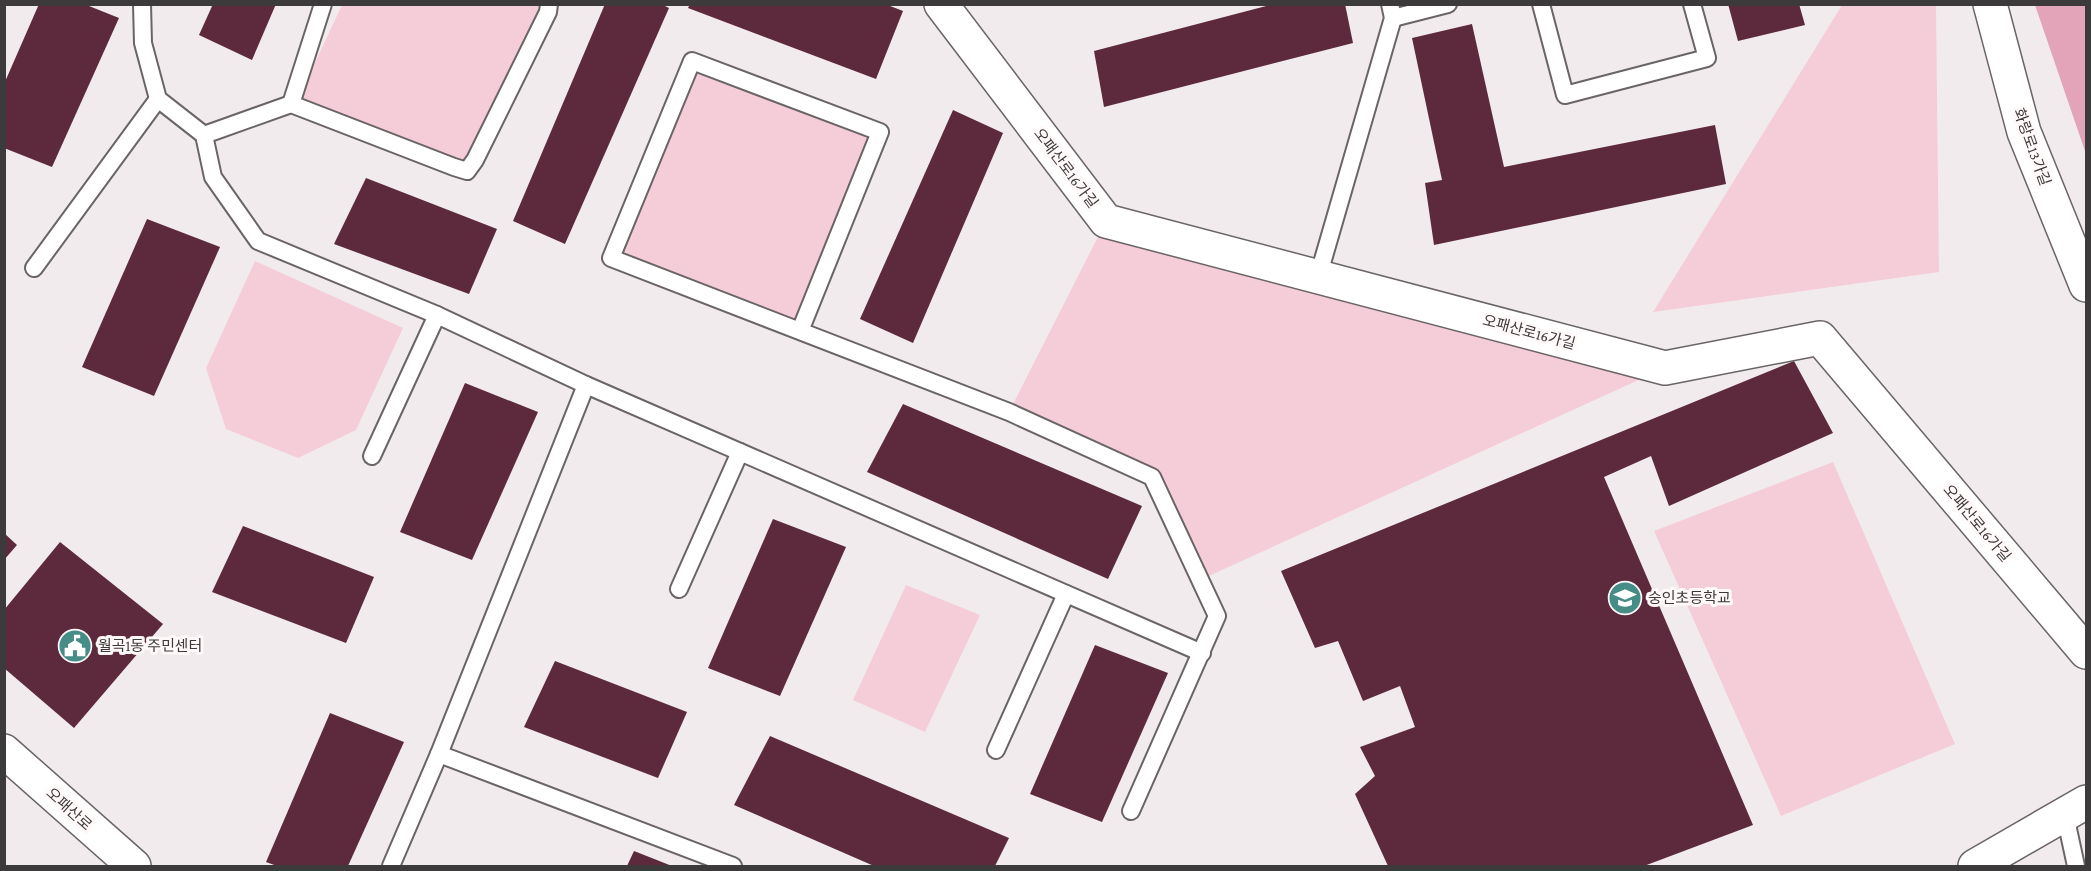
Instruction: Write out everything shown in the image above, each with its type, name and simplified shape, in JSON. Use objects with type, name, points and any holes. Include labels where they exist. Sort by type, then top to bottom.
[{"type":"street","name":"오패산로16가길","points":[[941,4],[1106,221],[1665,368],[1820,338],[2086,652]]},
{"type":"street","name":"화랑로13가길","points":[[1990,4],[2024,132],[2086,285]]},
{"type":"street","name":"오패산로","points":[[4,751],[134,867]]},
{"type":"street","points":[[1975,867],[2076,809]]},
{"type":"lane","points":[[142,4],[143,43],[158,99],[204,135],[213,177],[258,241],[437,315],[586,385],[1202,653]]},
{"type":"lane","points":[[291,104],[323,4]]},
{"type":"lane","points":[[204,135],[291,104],[467,171],[475,160],[548,12],[549,4]]},
{"type":"lane","points":[[1318,277],[1392,11],[1448,4]]},
{"type":"lane","points":[[1541,4],[1565,95],[1707,58],[1692,4]]},
{"type":"lane","points":[[800,331],[880,132],[692,61],[611,258],[1009,412],[1152,477],[1217,616],[1131,812]]},
{"type":"lane","points":[[34,268],[158,99]]},
{"type":"lane","points":[[372,456],[437,315]]},
{"type":"lane","points":[[391,867],[439,754],[586,385]]},
{"type":"lane","points":[[679,589],[740,452]]},
{"type":"lane","points":[[996,750],[1066,594]]},
{"type":"lane","points":[[439,754],[733,867]]},
{"type":"lane","points":[[2076,809],[2076,867]]},
{"type":"shaded area","points":[[342,5],[545,5],[466,168],[297,101]]},
{"type":"shaded area","points":[[1842,5],[1936,5],[1939,272],[1653,312]]},
{"type":"shaded area","points":[[2035,5],[2086,5],[2086,154]]},
{"type":"shaded area","points":[[692,61],[880,132],[800,331],[611,258]]},
{"type":"shaded area","points":[[1106,221],[1665,368],[1200,580],[1152,477],[1009,412]]},
{"type":"shaded area","points":[[255,261],[403,328],[356,430],[298,458],[226,429],[206,368]]},
{"type":"shaded area","points":[[1833,462],[1955,744],[1781,816],[1654,531]]},
{"type":"shaded area","points":[[906,585],[980,615],[925,732],[853,700]]},
{"type":"building","points":[[39,4],[84,4],[119,18],[52,167],[4,148],[4,84]]},
{"type":"building","points":[[213,4],[276,4],[252,60],[199,35]]},
{"type":"building","points":[[605,4],[661,4],[669,8],[565,244],[513,221]]},
{"type":"building","points":[[690,4],[885,4],[903,11],[876,79],[688,8]]},
{"type":"building","points":[[1274,4],[1345,4],[1353,43],[1104,107],[1094,51]]},
{"type":"building","points":[[1728,4],[1799,4],[1805,25],[1738,41]]},
{"type":"building","points":[[1472,24],[1504,167],[1715,125],[1726,184],[1434,245],[1425,183],[1442,180],[1412,38]]},
{"type":"building","points":[[953,110],[1003,133],[913,343],[860,319]]},
{"type":"building","points":[[366,178],[497,229],[469,294],[334,244]]},
{"type":"building","points":[[147,219],[220,247],[154,396],[82,367]]},
{"type":"building","points":[[1794,361],[1833,433],[1669,506],[1651,456],[1604,477],[1753,825],[1644,866],[1388,866],[1355,794],[1375,776],[1360,747],[1415,727],[1400,686],[1363,701],[1338,641],[1315,648],[1281,571]]},
{"type":"building","points":[[465,383],[538,412],[472,560],[400,532]]},
{"type":"building","points":[[903,404],[1142,506],[1108,579],[867,472]]},
{"type":"building","points":[[773,519],[846,547],[780,696],[708,668]]},
{"type":"building","points":[[243,526],[374,577],[346,643],[212,592]]},
{"type":"building","points":[[4,533],[17,545],[4,560]]},
{"type":"building","name":"월곡1동 주민센터","points":[[60,542],[163,624],[74,728],[4,668],[4,610]]},
{"type":"building","points":[[1095,645],[1168,673],[1102,822],[1030,794]]},
{"type":"building","points":[[555,661],[687,712],[658,778],[524,727]]},
{"type":"building","points":[[330,713],[404,742],[348,866],[277,866],[266,862]]},
{"type":"building","points":[[770,736],[1009,838],[995,866],[874,866],[734,805]]},
{"type":"building","points":[[634,851],[672,866],[627,866]]},
{"type":"place","name":"숭인초등학교","points":[[1625,598]]},
{"type":"place","name":"월곡1동 주민센터","points":[[75,646]]}]
